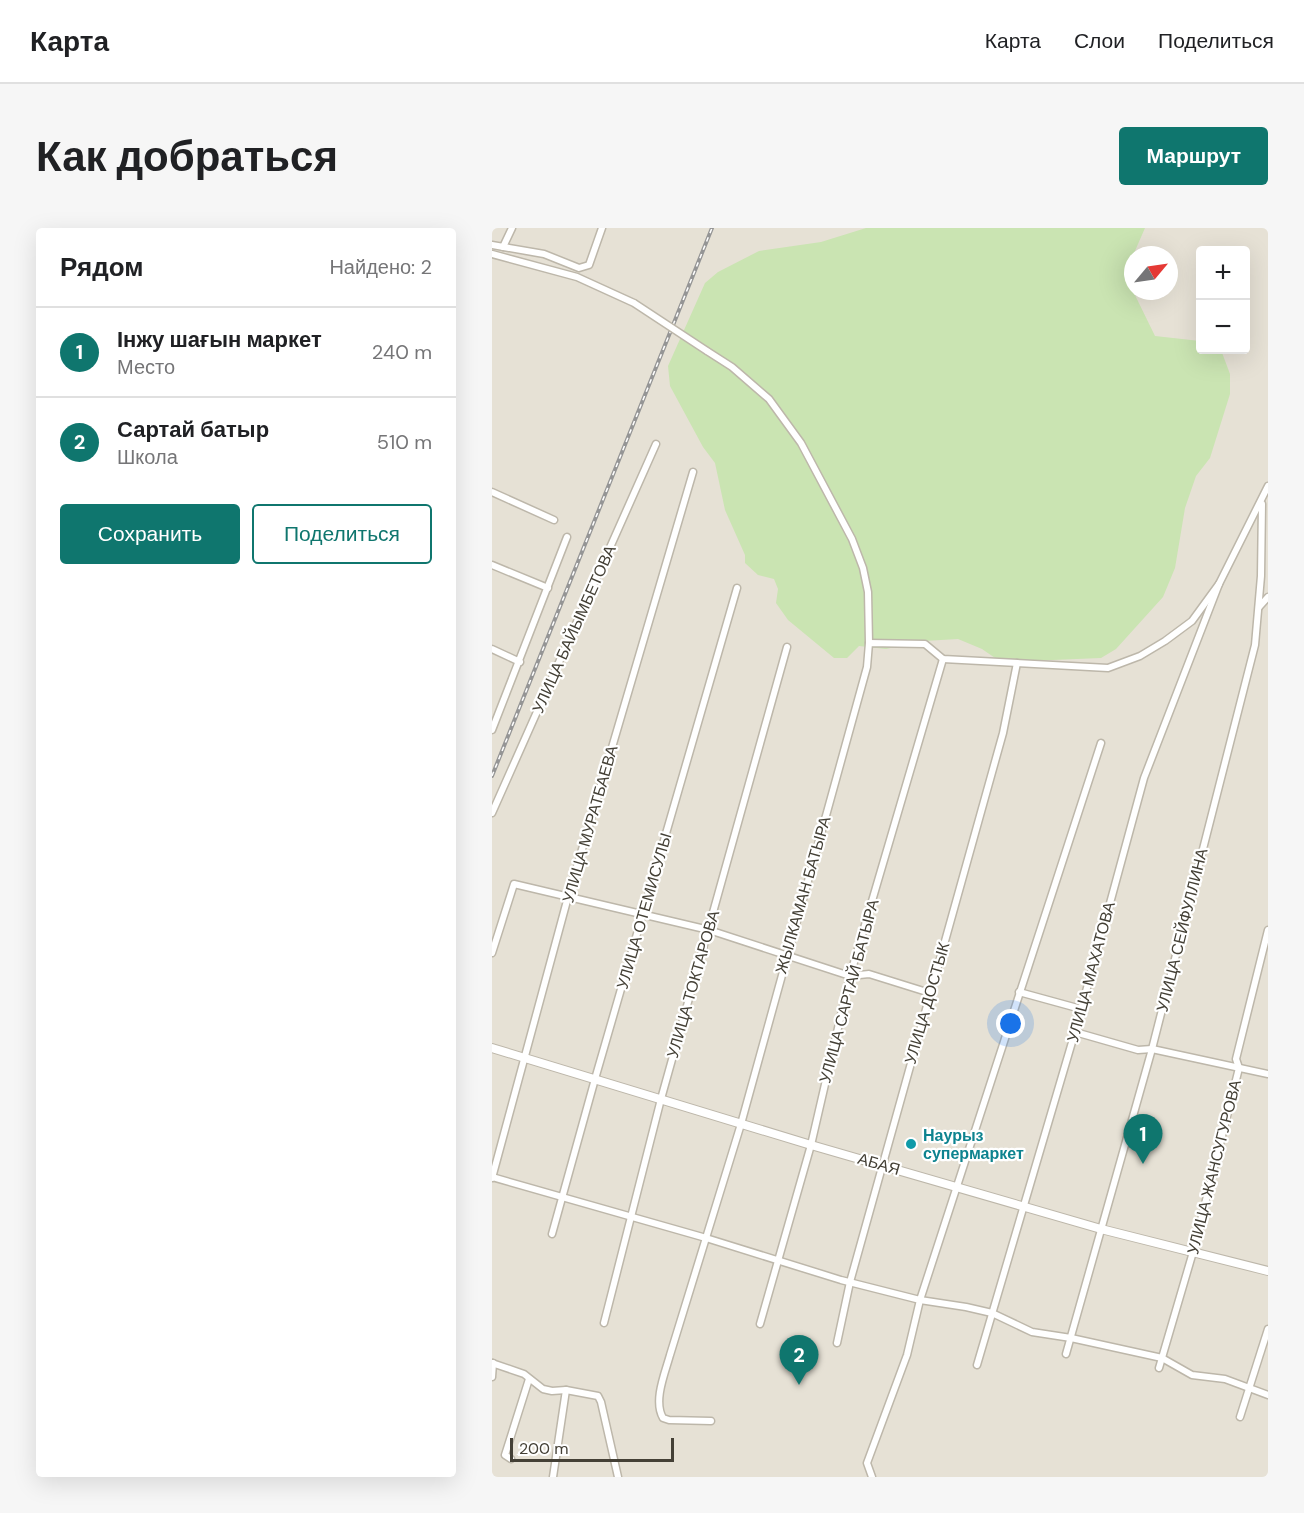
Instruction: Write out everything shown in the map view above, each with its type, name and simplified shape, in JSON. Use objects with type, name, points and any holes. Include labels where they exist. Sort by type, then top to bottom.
[{"type":"street","points":[[503,247],[512,228]]},
{"type":"street","points":[[492,245],[544,254],[579,268],[590,265],[602,228]]},
{"type":"street","name":"ЖЫЛКАМАН БАТЫРА","points":[[492,254],[577,277],[634,303],[732,367],[769,399],[801,443],[852,539],[863,568],[868,592],[867,667],[786,954],[741,1124],[669,1355],[661,1388],[659,1410],[663,1418],[711,1421]]},
{"type":"street","name":"УЛИЦА БАЙЫМБЕТОВА","points":[[492,813],[656,444]]},
{"type":"street","name":"УЛИЦА МУРАТБАЕВА","points":[[492,1177],[568,897],[693,472]]},
{"type":"street","points":[[869,643],[925,644],[943,659],[1108,668],[1140,656],[1192,621],[1219,584],[1268,486]]},
{"type":"street","points":[[492,492],[554,520]]},
{"type":"street","name":"УЛИЦА СЕЙФУЛЛИНА","points":[[1066,1354],[1152,1049],[1255,645],[1262,576],[1262,501]]},
{"type":"street","points":[[492,730],[495,712],[520,662],[567,537]]},
{"type":"street","points":[[492,565],[548,588]]},
{"type":"street","name":"УЛИЦА МАХАТОВА","points":[[977,1365],[1075,1032],[1144,778],[1219,584]]},
{"type":"street","name":"УЛИЦА ОТЕМИСУЛЫ","points":[[552,1234],[738,588]]},
{"type":"street","points":[[1259,608],[1268,597]]},
{"type":"street","name":"УЛИЦА ТОКТАРОВА","points":[[604,1323],[661,1099],[787,647]]},
{"type":"street","points":[[492,649],[520,662]]},
{"type":"street","name":"УЛИЦА САРТАЙ БАТЫРА","points":[[759,1324],[811,1145],[850,976],[943,659]]},
{"type":"street","name":"УЛИЦА ДОСТЫК","points":[[837,1343],[850,1282],[1003,733],[1017,663]]},
{"type":"street","points":[[872,1477],[867,1463],[907,1355],[920,1300],[1101,743]]},
{"type":"street","points":[[492,952],[514,884],[709,930],[850,976],[869,974],[930,993]]},
{"type":"street","name":"УЛИЦА ЖАНСУГУРОВА","points":[[1159,1368],[1193,1252],[1239,1068],[1236,1059],[1268,930]]},
{"type":"street","points":[[1019,992],[1081,1009]]},
{"type":"street","points":[[1075,1032],[1138,1050],[1152,1049],[1268,1074]]},
{"type":"street","name":"АБАЯ","points":[[492,1048],[811,1145],[1101,1229],[1268,1271]]},
{"type":"street","points":[[492,1177],[850,1282],[920,1300],[992,1313],[1032,1332],[1162,1358],[1192,1375],[1225,1379],[1268,1395]]},
{"type":"street","points":[[1240,1417],[1268,1329]]},
{"type":"street","points":[[492,1377],[492,1363],[524,1374],[543,1389],[566,1390],[598,1396],[618,1477]]},
{"type":"street","points":[[511,1459],[505,1455],[529,1379]]},
{"type":"street","points":[[553,1477],[566,1390]]},
{"type":"shaded area","points":[[492,228],[1268,228],[1268,1477],[492,1477]]},
{"type":"green space","points":[[866,228],[1145,228],[1137,246],[1124,246],[1124,300],[1137,300],[1155,336],[1196,341],[1196,354],[1222,354],[1230,374],[1230,394],[1210,458],[1196,476],[1185,508],[1175,568],[1163,597],[1116,649],[1101,658],[1001,662],[982,649],[958,639],[924,641],[886,649],[859,646],[847,658],[834,658],[788,620],[776,603],[778,589],[774,579],[758,575],[745,563],[745,555],[725,510],[715,463],[703,447],[670,386],[668,366],[705,283],[718,272],[759,251],[821,242]]},
{"type":"railway","points":[[492,776],[712,228]]},
{"type":"place","name":"Наурыз супермаркет","points":[[911,1144]]},
{"type":"place","name":"Інжу шағын маркет","points":[[1143,1164]]},
{"type":"place","name":"Сартай батыр","points":[[799,1385]]}]
